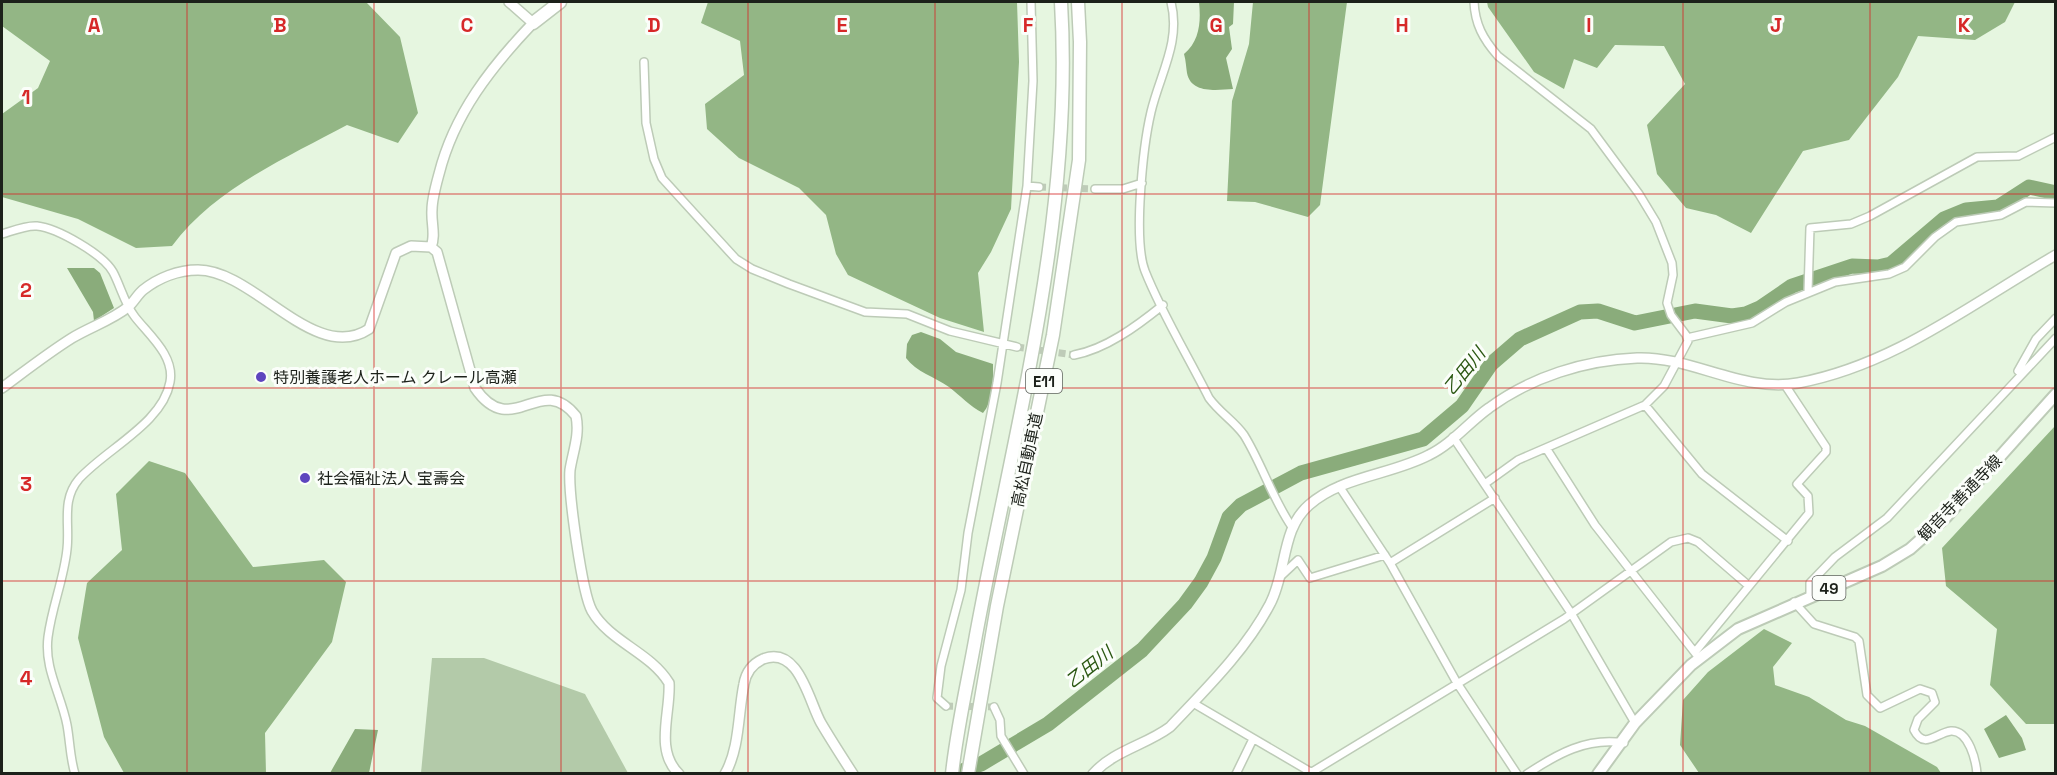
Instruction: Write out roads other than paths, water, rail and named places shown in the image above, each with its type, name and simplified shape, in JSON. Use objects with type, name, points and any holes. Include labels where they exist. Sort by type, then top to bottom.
[{"type":"highway","points":[[533,23],[552,2]]},
{"type":"highway","points":[[533,23],[560,2]]},
{"type":"highway","name":"高松自動車道","points":[[952,774],[954,754],[1037,334],[1051,241],[1063,93],[1061,2]]},
{"type":"highway","name":"高松自動車道","points":[[968,774],[1053,335],[1078,170],[1080,42],[1078,2]]},
{"type":"main road","name":"観音寺善通寺線","points":[[1598,774],[1624,742],[1635,723],[1697,655],[1738,629],[1794,602],[1882,566],[1910,549],[1946,517],[2055,394]]},
{"type":"street","points":[[431,247],[434,238],[432,208],[439,172],[460,119],[485,78],[533,23],[509,2]]},
{"type":"street","points":[[946,706],[937,698],[941,666],[961,590],[968,533],[998,383],[1002,342],[1027,186],[1033,81],[1030,2]]},
{"type":"street","points":[[1474,2],[1479,30],[1493,51],[1591,129],[1639,194],[1656,222],[1672,263],[1673,275],[1667,303],[1671,315],[1687,338]]},
{"type":"street","points":[[1173,4],[1174,38],[1151,112],[1142,183],[1141,255],[1144,270],[1209,398],[1220,413],[1238,426],[1280,509],[1292,526]]},
{"type":"street","points":[[644,62],[646,123],[654,159],[662,178],[736,259],[779,281],[865,312],[907,314],[950,332],[1017,347]]},
{"type":"street","points":[[1808,292],[1810,228],[1851,224],[1870,216],[1977,157],[2018,156],[2055,137]]},
{"type":"street","points":[[1095,189],[1123,189],[1142,183]]},
{"type":"street","points":[[1027,186],[1039,187]]},
{"type":"street","points":[[1687,338],[1752,323],[1808,292],[1835,282],[1889,274],[1905,267],[1935,237],[1956,222],[2001,215],[2026,202],[2055,203]]},
{"type":"street","points":[[2,234],[35,226],[57,231],[103,261],[112,271],[128,307],[169,360],[170,383],[153,417],[79,480],[67,503],[69,539],[66,563],[54,600],[47,655],[51,677],[67,724],[75,774]]},
{"type":"street","points":[[2,388],[71,339],[128,307],[142,291],[169,275],[198,270],[223,275],[327,336],[338,339],[354,338],[369,329],[396,254],[411,246],[431,247],[437,252],[475,388],[487,404],[498,409],[519,409],[533,402],[550,399],[561,402],[576,416],[578,427],[570,470],[570,494],[588,602],[599,621],[655,664],[669,683],[665,740],[671,766],[676,773]]},
{"type":"street","points":[[1093,774],[1109,760],[1155,738],[1193,703],[1249,637],[1270,604],[1282,574],[1292,526],[1297,516],[1312,503],[1339,486],[1397,470],[1431,455],[1489,407],[1540,379],[1606,361],[1639,358],[1675,363],[1740,380],[1785,385],[1838,373],[1889,353],[1939,328],[2055,255]]},
{"type":"street","points":[[1074,355],[1096,349],[1141,323],[1163,305]]},
{"type":"street","points":[[2012,381],[2036,339],[2055,318]]},
{"type":"street","points":[[1486,483],[1518,460],[1645,405],[1664,386],[1687,338]]},
{"type":"street","points":[[1810,596],[1810,583],[1835,557],[1887,518],[2012,381],[2055,338]]},
{"type":"street","points":[[1546,448],[1571,491],[1629,571],[1697,655],[1749,586],[1809,513],[1808,496],[1798,482],[1826,452],[1826,447],[1785,385]]},
{"type":"street","points":[[1645,405],[1702,474],[1788,541]]},
{"type":"street","points":[[1453,437],[1572,613],[1635,723]]},
{"type":"street","points":[[1339,486],[1390,563],[1456,683],[1517,774]]},
{"type":"street","points":[[1390,563],[1495,498]]},
{"type":"street","points":[[1193,703],[1313,773],[1572,613],[1671,542],[1688,538],[1698,542],[1749,586]]},
{"type":"street","points":[[1282,574],[1298,560],[1310,578],[1385,555]]},
{"type":"street","points":[[1794,602],[1814,624],[1855,637],[1859,641],[1867,695],[1880,708],[1920,688],[1932,693],[1935,702],[1916,724],[1914,730],[1918,738],[1932,739],[1950,731],[1961,735],[1969,744],[1977,774]]},
{"type":"street","points":[[725,774],[733,752],[744,681],[749,669],[758,662],[776,657],[786,661],[802,680],[820,721],[853,774]]},
{"type":"street","points":[[994,708],[1000,720],[1001,736],[1024,774]]},
{"type":"street","points":[[1236,774],[1253,739]]},
{"type":"street","points":[[1527,774],[1552,757],[1576,747],[1608,740],[1624,742]]},
{"type":"waterway","name":"乙田川","points":[[954,774],[981,764],[1048,724],[1142,650],[1185,604],[1201,582],[1214,558],[1229,517],[1241,505],[1301,473],[1423,439],[1462,406],[1491,364],[1520,339],[1580,312],[1598,311],[1635,323],[1695,311],[1732,316],[1746,314],[1760,308],[1792,286],[1852,266],[1878,267],[1891,264],[1944,219],[1966,210],[1998,207],[2029,187],[2056,193]]},
{"type":"tunnel","points":[[1039,187],[1095,189]]},
{"type":"tunnel","points":[[1017,347],[1074,355]]},
{"type":"tunnel","points":[[946,706],[994,707]]},
{"type":"place","name":"特別養護老人ホーム クレール高瀬","points":[[261,377]]},
{"type":"place","name":"社会福祉法人 宝壽会","points":[[305,478]]}]
